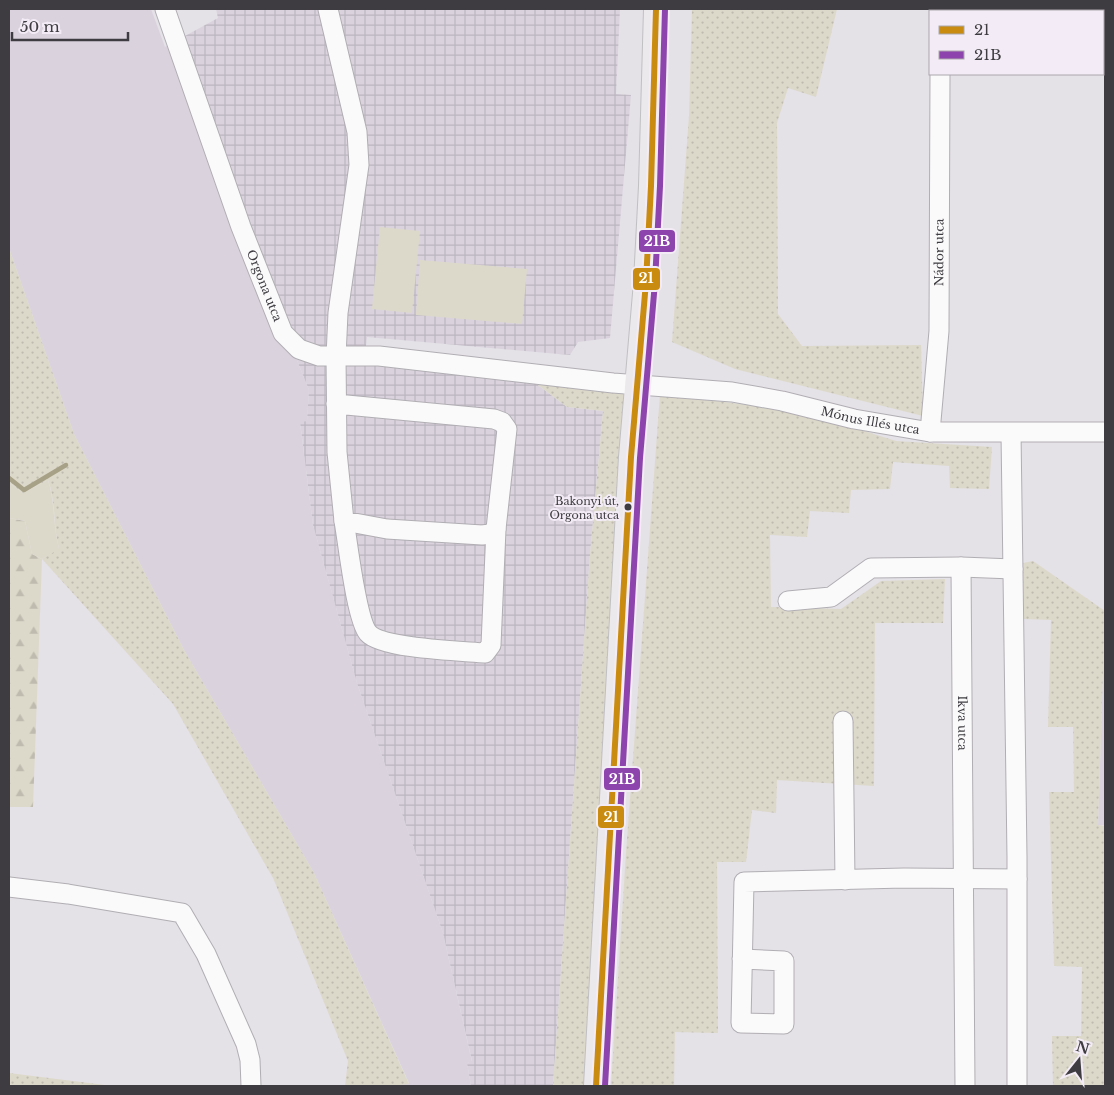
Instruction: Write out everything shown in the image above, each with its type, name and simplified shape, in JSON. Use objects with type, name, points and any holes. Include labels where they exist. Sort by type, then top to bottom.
[{"type":"main road","points":[[596,1086],[617,697],[637,384],[646,282],[656,9]]},
{"type":"street","name":"Orgona utca","points":[[165,9],[241,227],[283,333],[299,349],[320,356],[379,356],[544,376],[637,384]]},
{"type":"street","points":[[328,9],[357,132],[359,165],[338,314],[336,404],[337,452],[344,521],[360,617],[368,633],[376,638],[406,646],[485,653],[491,645],[496,529],[507,429],[502,422],[494,419],[336,404]]},
{"type":"street","name":"Nádor utca","points":[[930,432],[939,331],[940,75]]},
{"type":"street","name":"Mónus Illés utca","points":[[637,384],[732,392],[782,401],[854,419],[930,432],[1105,432]]},
{"type":"street","points":[[1011,433],[1018,1086]]},
{"type":"street","points":[[344,521],[387,529],[482,535],[490,534],[496,529]]},
{"type":"street","points":[[788,601],[831,597],[871,568],[961,567],[1013,569]]},
{"type":"street","name":"Ikva utca","points":[[961,567],[965,1086]]},
{"type":"street","points":[[843,721],[845,880]]},
{"type":"street","points":[[742,959],[744,882],[964,878],[1017,879]]},
{"type":"street","points":[[9,887],[68,894],[182,913],[206,954],[246,1044],[250,1060],[251,1086]]},
{"type":"shaded area","points":[[9,9],[151,9],[165,47],[174,42],[201,122],[309,390],[307,421],[300,423],[313,525],[357,683],[443,933],[472,1062],[467,1063],[471,1086],[392,1086],[409,1083],[314,873],[184,650],[74,434],[9,248]]},
{"type":"shaded area","points":[[216,9],[620,9],[616,94],[631,95],[610,338],[578,342],[570,355],[367,337],[364,362],[526,376],[567,407],[603,411],[590,555],[553,1086],[471,1086],[467,1063],[472,1061],[443,933],[357,683],[313,525],[300,422],[307,421],[309,390],[201,122],[174,42],[218,18]]},
{"type":"shaded area","points":[[1105,611],[1105,825],[1098,825]]},
{"type":"green space","points":[[692,9],[837,9],[816,97],[788,88],[777,123],[778,314],[802,346],[921,345],[923,416],[735,369],[672,342],[689,116]]},
{"type":"green space","points":[[1105,9],[1105,38],[1104,10],[992,10]]},
{"type":"green space","points":[[380,227],[420,231],[412,313],[372,309]]},
{"type":"green space","points":[[9,248],[74,434],[184,650],[314,873],[409,1084],[345,1086],[348,1061],[273,878],[173,704],[42,559],[59,548],[51,488],[48,480],[23,493],[9,483]]},
{"type":"green space","points":[[420,260],[527,269],[522,324],[416,315]]},
{"type":"green space","points":[[526,376],[570,388],[605,392],[631,392],[594,1086],[553,1086],[590,555],[603,411],[567,407]]},
{"type":"green space","points":[[660,394],[803,412],[896,441],[992,447],[989,489],[950,488],[949,466],[893,462],[890,489],[851,490],[849,513],[810,511],[807,537],[770,535],[771,607],[841,609],[881,581],[945,579],[943,623],[875,623],[874,786],[777,780],[776,813],[752,810],[746,862],[717,862],[718,1033],[675,1032],[674,1086],[611,1086],[626,853]]},
{"type":"green space","points":[[48,480],[59,549],[42,559],[32,554],[25,521],[9,518],[9,483],[23,493]]},
{"type":"green space","points":[[9,518],[25,521],[32,554],[42,559],[33,807],[9,807]]},
{"type":"green space","points":[[1033,561],[1105,611],[1098,825],[1105,826],[1105,1086],[1053,1086],[1052,1036],[1081,1036],[1082,967],[1054,966],[1049,792],[1074,792],[1073,727],[1048,727],[1051,620],[1024,619],[1023,563]]},
{"type":"green space","points":[[9,1073],[113,1086],[9,1086]]},
{"type":"waterway","points":[[9,478],[24,490],[66,465]]},
{"type":"transit line","name":"21","points":[[596,1086],[631,457],[646,282],[656,9]]},
{"type":"transit line","name":"21B","points":[[605,1086],[640,458],[655,282],[665,9]]},
{"type":"place","name":"Bakonyi út, Orgona utca","points":[[628,507]]}]
